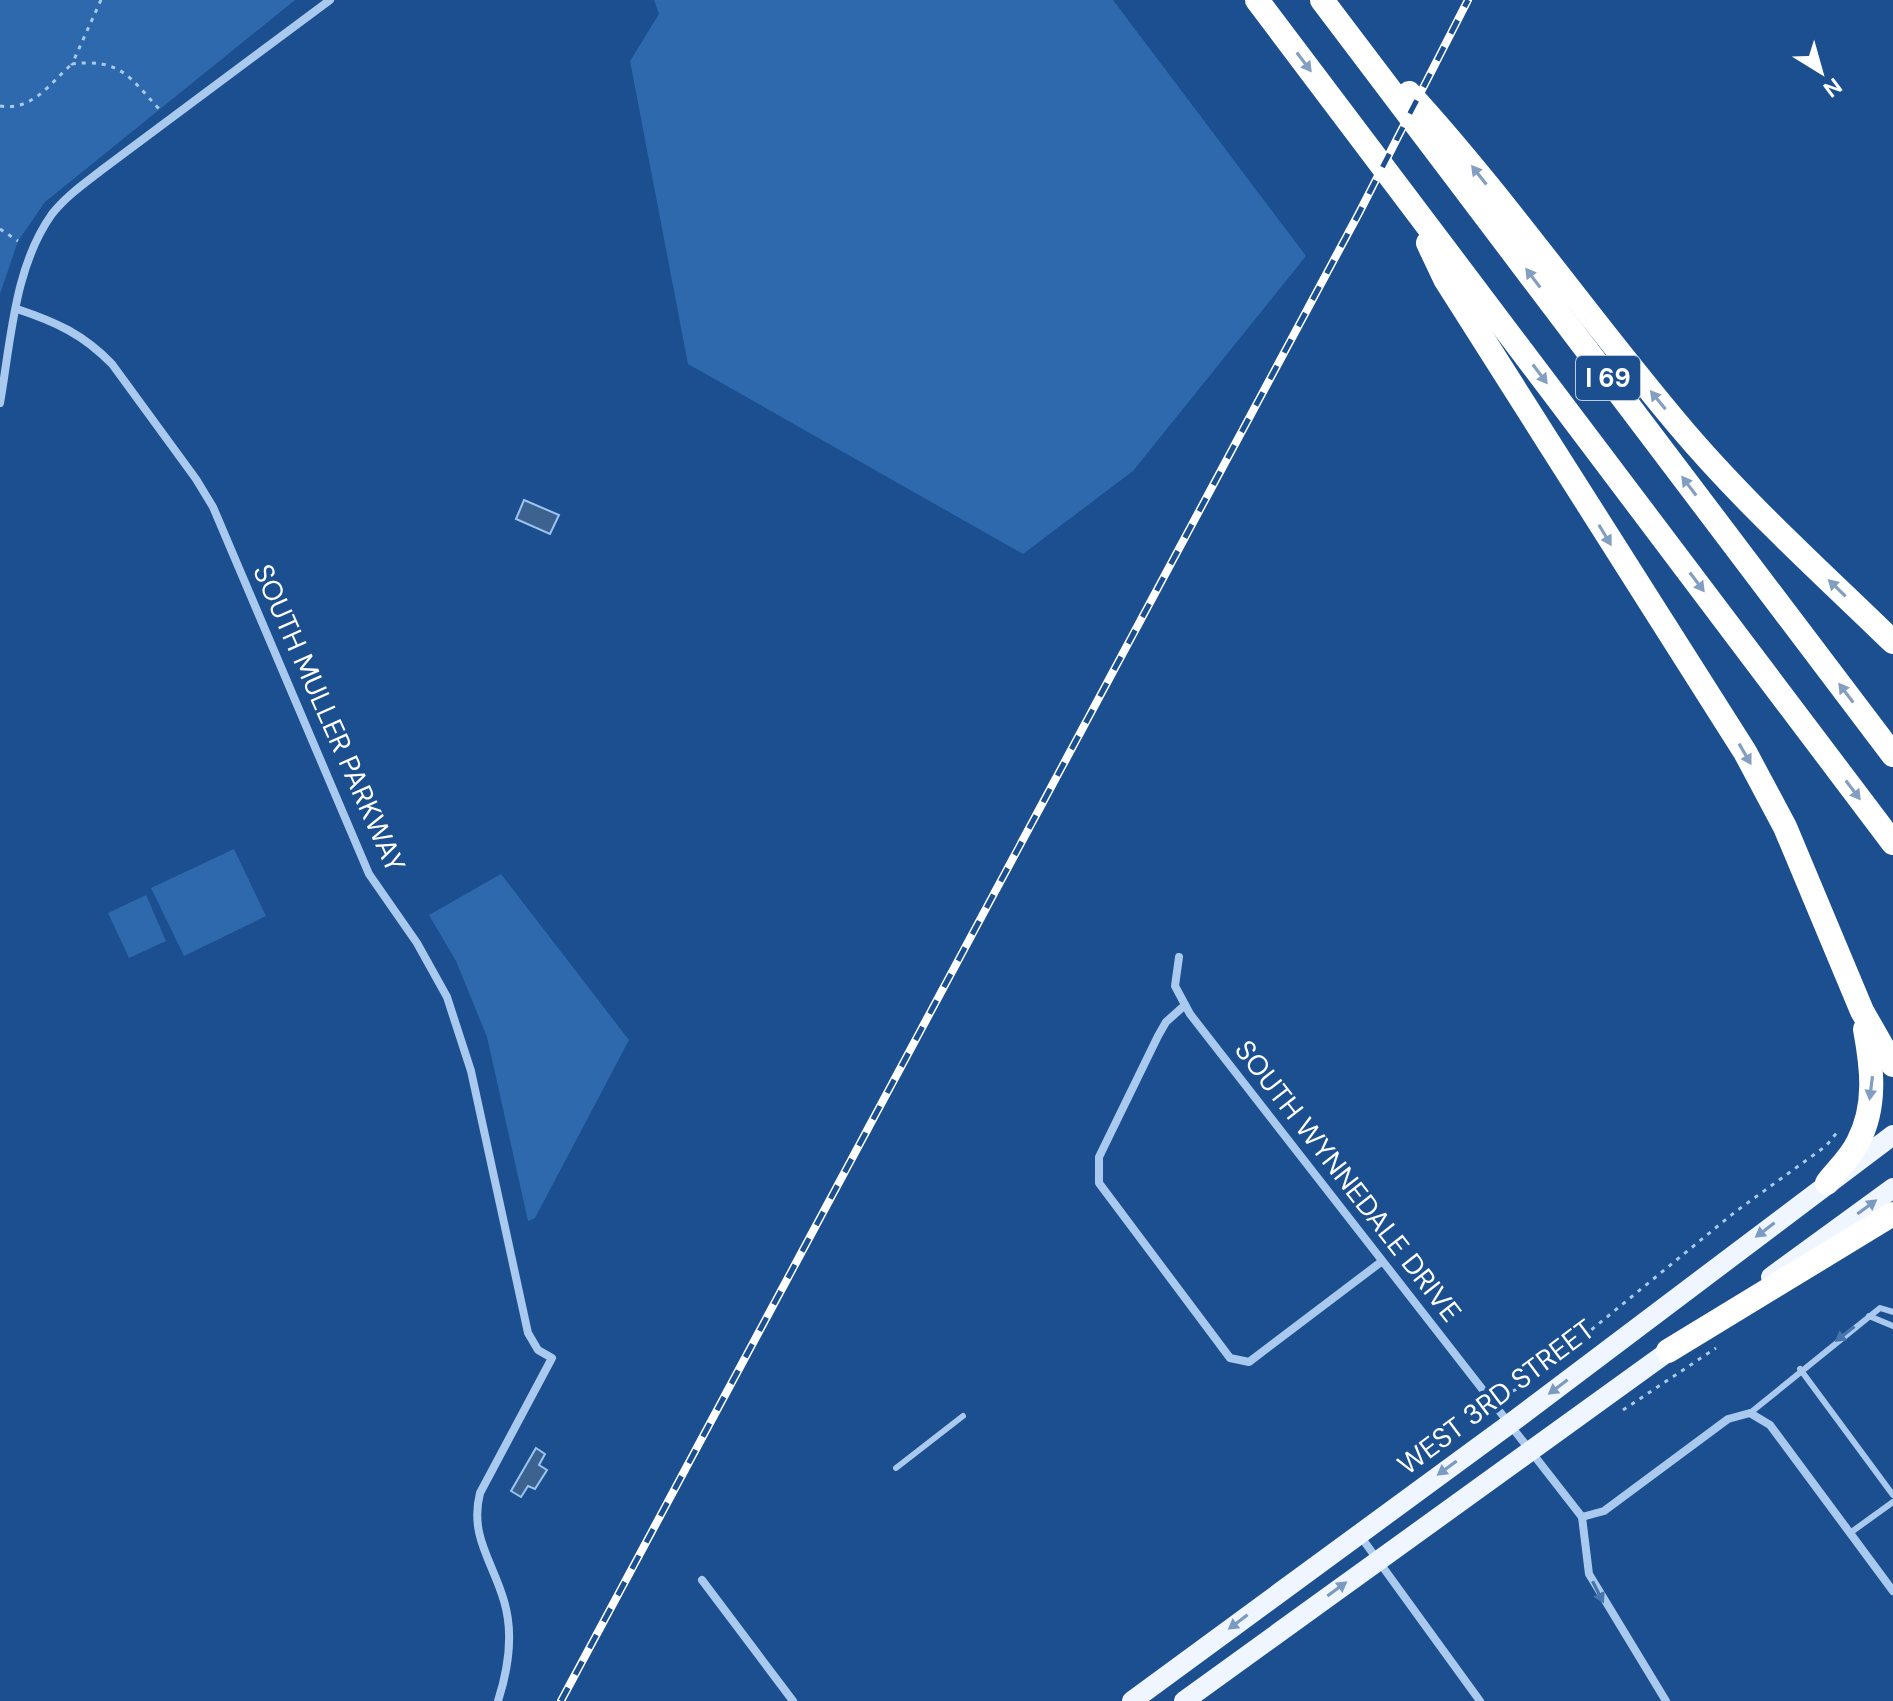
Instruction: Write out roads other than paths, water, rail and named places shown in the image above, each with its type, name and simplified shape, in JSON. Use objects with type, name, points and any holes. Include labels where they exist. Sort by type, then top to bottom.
[{"type":"highway","name":"I 69","points":[[1257,0],[1893,843]]},
{"type":"highway","name":"I 69","points":[[1323,0],[1893,755]]},
{"type":"highway","points":[[1323,0],[1452,140],[1588,317],[1714,466],[1893,642]]},
{"type":"highway","points":[[1409,201],[1445,279],[1745,752],[1785,827],[1862,1011],[1893,1065]]},
{"type":"highway","points":[[1827,1183],[1859,1142],[1874,1080],[1862,1011]]},
{"type":"highway","points":[[1668,1351],[1893,1214]]},
{"type":"main road","name":"WEST 3RD STREET","points":[[1132,1701],[1511,1423],[1893,1135]]},
{"type":"main road","points":[[1184,1701],[1377,1558],[1532,1451],[1893,1188]]},
{"type":"street","points":[[0,403],[17,309],[32,252],[53,214],[67,197],[330,0]]},
{"type":"street","name":"SOUTH MULLER PARKWAY","points":[[17,309],[61,323],[95,346],[112,364],[205,493],[369,874],[434,970],[459,1029],[528,1333],[538,1350],[552,1358],[480,1493],[477,1507],[479,1542],[508,1618],[507,1663],[498,1701]]},
{"type":"street","name":"SOUTH WYNNEDALE DRIVE","points":[[1179,957],[1175,986],[1185,1005],[1381,1262],[1511,1423],[1582,1517]]},
{"type":"street","points":[[1185,1005],[1166,1022],[1099,1157],[1099,1183],[1230,1358],[1249,1362],[1381,1262]]},
{"type":"street","points":[[1666,1701],[1589,1574],[1582,1517],[1604,1511],[1728,1419],[1750,1413],[1770,1425],[1893,1591]]},
{"type":"street","points":[[1358,1533],[1480,1701]]},
{"type":"street","points":[[702,1580],[793,1701]]},
{"type":"lane","points":[[1750,1413],[1800,1369],[1869,1316],[1890,1310],[1893,1302]]},
{"type":"lane","points":[[1869,1316],[1893,1326]]},
{"type":"lane","points":[[1800,1369],[1893,1495]]},
{"type":"lane","points":[[896,1468],[963,1416]]},
{"type":"lane","points":[[1850,1533],[1893,1502]]},
{"type":"railway","points":[[561,1701],[1359,213],[1468,0]]}]
